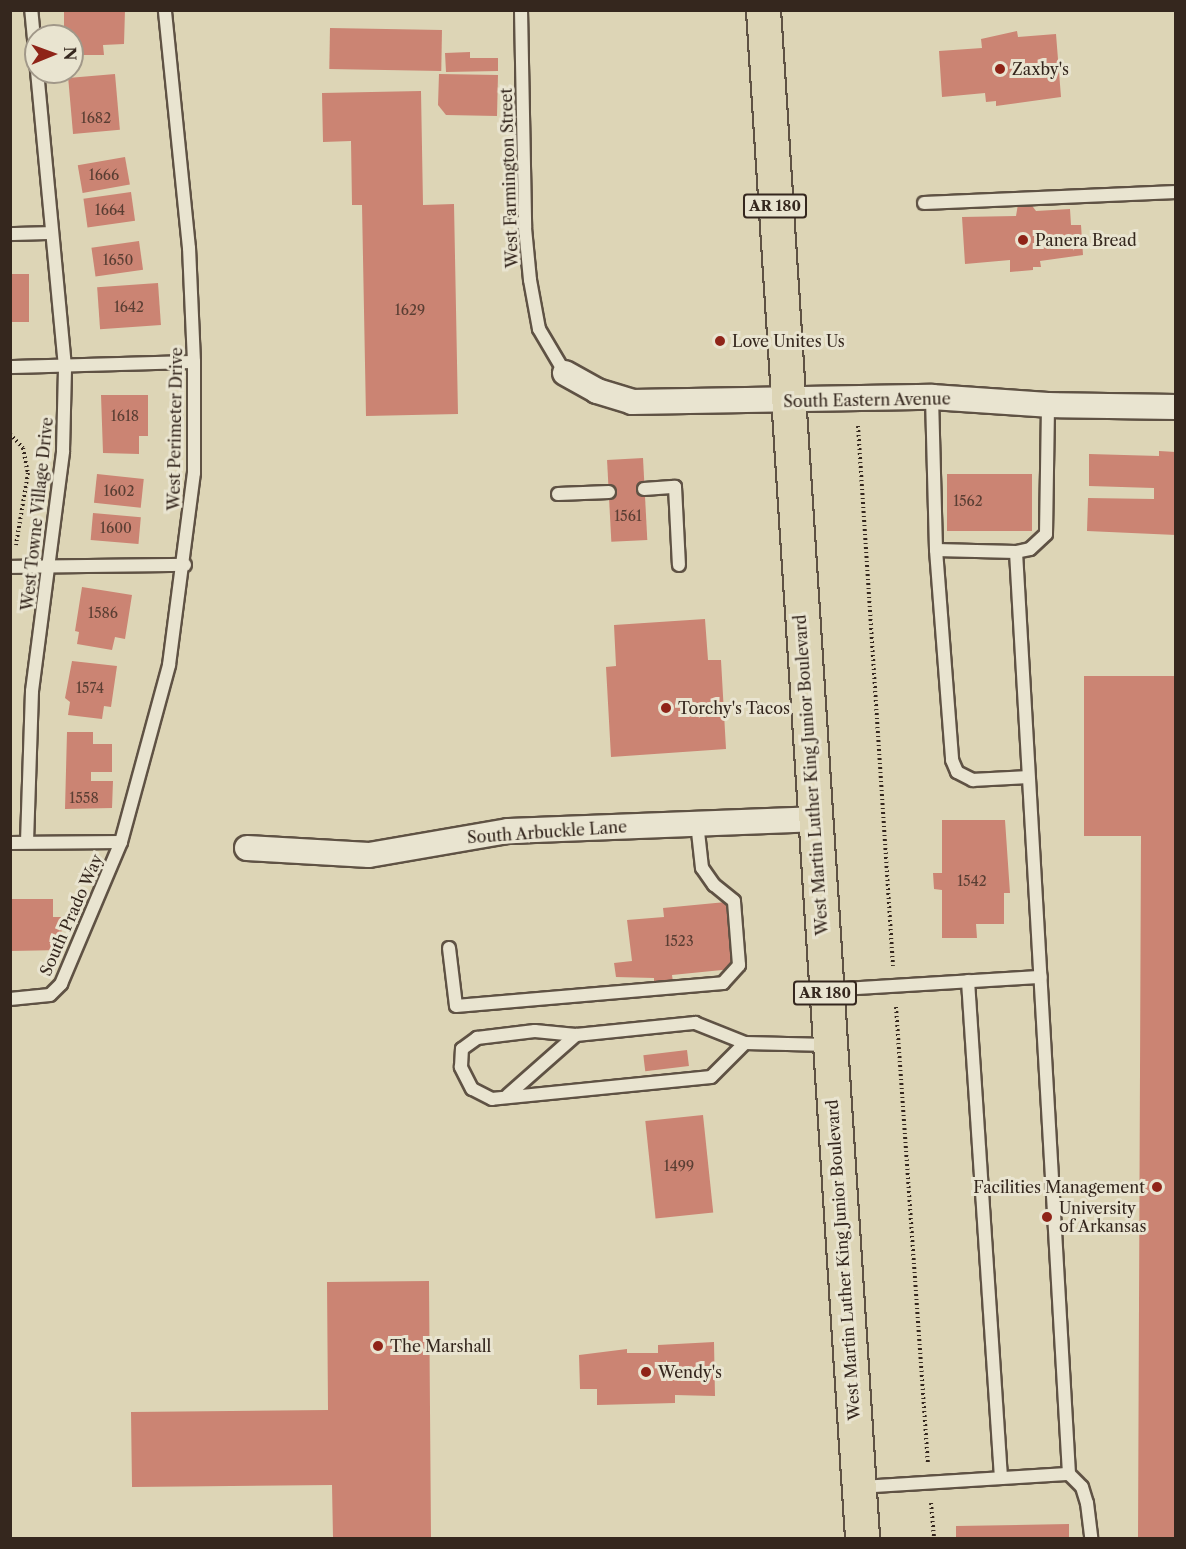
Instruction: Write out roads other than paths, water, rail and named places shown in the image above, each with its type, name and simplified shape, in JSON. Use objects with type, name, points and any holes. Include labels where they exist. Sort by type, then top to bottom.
[{"type":"main road","name":"West Martin Luther King Junior Boulevard","points":[[763,10],[813,819],[862,1539]]},
{"type":"street","name":"South Eastern Avenue","points":[[565,373],[597,392],[632,402],[932,397],[1048,405],[1176,407]]},
{"type":"street","name":"South Arbuckle Lane","points":[[247,848],[369,855],[508,831],[813,819]]},
{"type":"lane","name":"West Towne Village Drive","points":[[27,842],[32,691],[51,566],[63,451],[65,367],[50,233],[31,10]]},
{"type":"lane","name":"West Perimeter Drive","points":[[121,842],[169,665],[185,565],[194,473],[194,362],[189,248],[165,10]]},
{"type":"lane","name":"West Farmington Street","points":[[521,10],[525,228],[530,280],[539,329],[565,373]]},
{"type":"lane","points":[[924,203],[1176,192]]},
{"type":"lane","points":[[10,234],[50,233]]},
{"type":"lane","points":[[10,367],[194,362]]},
{"type":"lane","points":[[932,397],[936,550],[952,760],[957,772],[973,780],[1028,777]]},
{"type":"lane","points":[[936,550],[1016,552],[1035,545],[1049,528],[1048,405]]},
{"type":"lane","points":[[644,489],[675,488],[679,565]]},
{"type":"lane","points":[[558,494],[609,492]]},
{"type":"lane","points":[[1016,552],[1069,1474],[1082,1487],[1087,1503],[1091,1539]]},
{"type":"lane","points":[[12,567],[185,565]]},
{"type":"lane","points":[[449,948],[456,1006],[723,983],[739,965],[734,901],[714,885],[702,868],[697,823]]},
{"type":"lane","points":[[10,843],[121,842]]},
{"type":"lane","name":"South Prado Way","points":[[10,999],[50,995],[61,984],[121,842]]},
{"type":"lane","points":[[825,990],[1041,977]]},
{"type":"lane","points":[[968,981],[1001,1478]]},
{"type":"lane","points":[[745,1043],[711,1077],[508,1095],[492,1099],[472,1089],[461,1067],[462,1049],[477,1038],[535,1031],[576,1035],[695,1023],[745,1043],[829,1046]]},
{"type":"lane","points":[[508,1095],[576,1035]]},
{"type":"lane","points":[[859,1487],[1069,1474]]},
{"type":"place","name":"Zaxby's","points":[[1000,69]]},
{"type":"place","name":"Panera Bread","points":[[1023,240]]},
{"type":"place","name":"Love Unites Us","points":[[720,341]]},
{"type":"place","name":"Torchy's Tacos","points":[[666,708]]},
{"type":"place","name":"Facilities Management","points":[[1157,1187]]},
{"type":"place","name":"University of Arkansas","points":[[1047,1217]]},
{"type":"place","name":"The Marshall","points":[[378,1346]]},
{"type":"place","name":"Wendy's","points":[[646,1372]]}]
